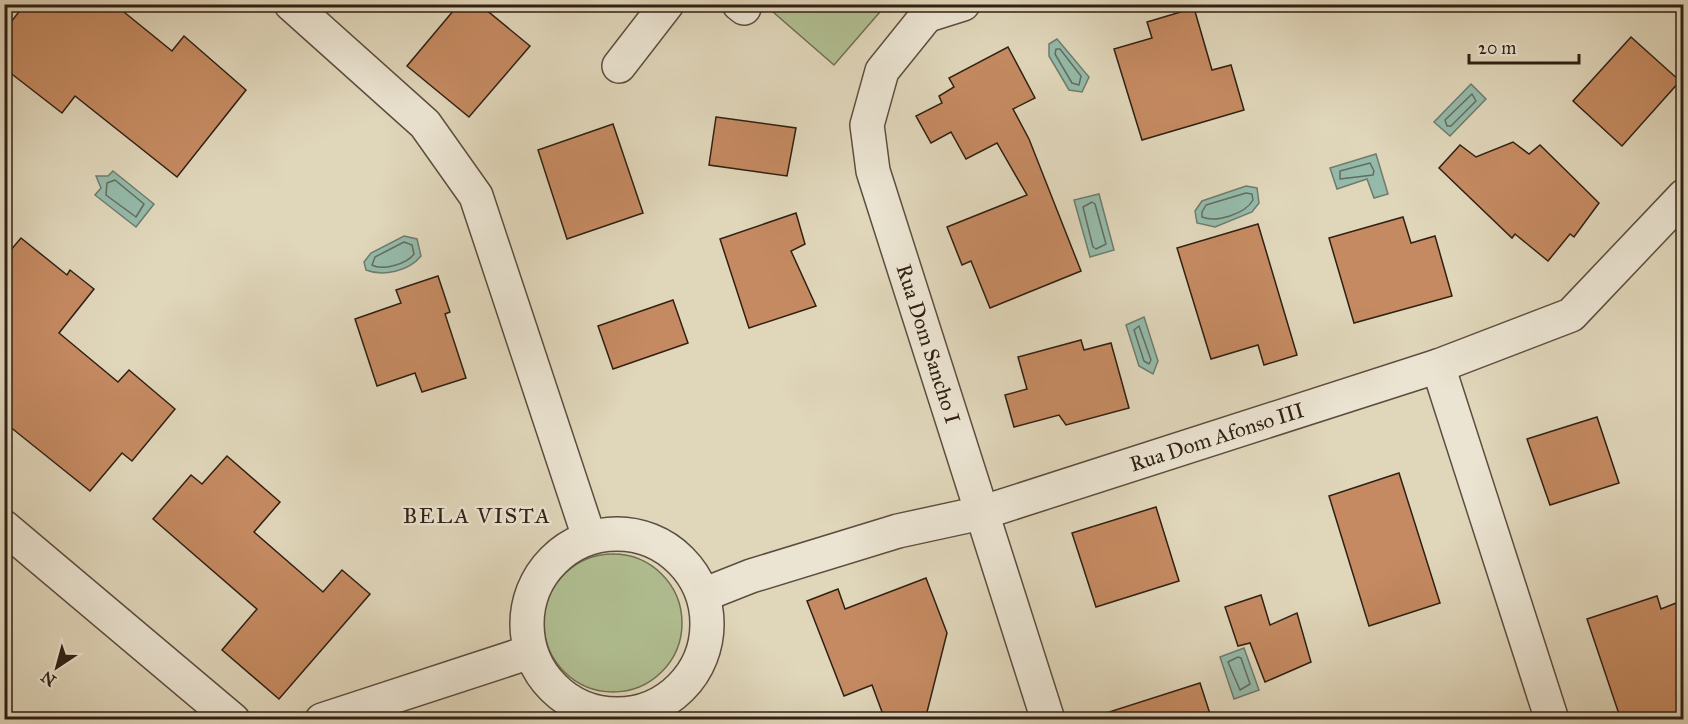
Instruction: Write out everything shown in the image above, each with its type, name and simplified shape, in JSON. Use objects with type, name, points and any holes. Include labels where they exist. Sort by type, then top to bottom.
[{"type":"street","points":[[291,4],[425,124],[476,196],[589,537]]},
{"type":"street","points":[[619,66],[667,4]]},
{"type":"street","name":"Rua Dom Sancho I","points":[[963,4],[932,10],[882,71],[867,125],[873,171],[1048,720]]},
{"type":"street","name":"Rua Dom Afonso III","points":[[704,595],[751,576],[898,531],[981,513],[1438,366],[1570,315],[1683,196]]},
{"type":"street","points":[[1438,366],[1552,720]]},
{"type":"street","points":[[4,527],[233,720]]},
{"type":"street","points":[[599,535],[642,536],[669,549],[691,572],[704,595],[709,622],[704,652],[690,680],[666,701],[627,715],[594,712],[574,704],[548,683],[531,652],[526,634],[529,600],[543,570],[571,546],[589,537],[599,535]]},
{"type":"street","points":[[322,720],[531,652]]},
{"type":"shaded area","points":[[765,5],[886,5],[834,65]]},
{"type":"shaded area","points":[[613,554],[639,559],[662,574],[677,597],[682,623],[677,649],[662,672],[639,687],[613,692],[587,687],[564,672],[549,649],[544,623],[549,597],[564,574],[587,559]]},
{"type":"water","points":[[1057,39],[1089,77],[1082,92],[1069,90],[1049,56],[1049,44]]},
{"type":"water","points":[[1471,84],[1486,99],[1450,136],[1434,122]]},
{"type":"water","points":[[1376,154],[1388,194],[1374,198],[1367,179],[1337,189],[1330,168]]},
{"type":"water","points":[[113,171],[154,204],[136,227],[95,195],[101,188],[96,176],[108,176]]},
{"type":"water","points":[[1246,186],[1257,188],[1259,203],[1252,212],[1215,227],[1197,223],[1195,211],[1202,201]]},
{"type":"water","points":[[1099,194],[1114,250],[1090,257],[1074,200]]},
{"type":"water","points":[[404,236],[417,239],[421,256],[416,261],[403,269],[388,273],[366,270],[364,262],[371,253]]},
{"type":"water","points":[[1144,317],[1158,361],[1153,374],[1139,366],[1126,325]]},
{"type":"water","points":[[1244,648],[1259,690],[1234,699],[1220,657]]},
{"type":"building","points":[[25,4],[114,4],[172,51],[184,36],[246,90],[177,177],[75,96],[62,113],[4,68],[4,31]]},
{"type":"building","points":[[459,4],[479,4],[530,46],[469,117],[407,66]]},
{"type":"building","points":[[1194,8],[1212,70],[1231,65],[1244,110],[1142,140],[1114,49],[1152,38],[1147,22]]},
{"type":"building","points":[[1631,37],[1680,81],[1622,146],[1573,101]]},
{"type":"building","points":[[1008,47],[1035,98],[1013,109],[1029,139],[1081,271],[990,308],[971,261],[962,265],[947,227],[1027,195],[997,143],[966,159],[951,132],[931,143],[916,116],[942,103],[939,96],[954,87],[949,78]]},
{"type":"building","points":[[716,117],[796,128],[787,176],[709,165]]},
{"type":"building","points":[[613,124],[643,213],[567,239],[538,150]]},
{"type":"building","points":[[1513,142],[1529,154],[1540,145],[1599,203],[1574,237],[1570,234],[1548,261],[1515,234],[1512,238],[1439,168],[1460,145],[1476,157]]},
{"type":"building","points":[[796,213],[805,244],[791,251],[816,306],[749,328],[720,239]]},
{"type":"building","points":[[1403,217],[1411,243],[1435,236],[1452,296],[1354,323],[1329,238]]},
{"type":"building","points":[[1258,224],[1297,355],[1264,365],[1258,345],[1211,359],[1177,248]]},
{"type":"building","points":[[21,238],[67,275],[70,270],[94,289],[59,333],[118,382],[129,370],[175,409],[132,461],[122,453],[90,491],[4,422],[4,258]]},
{"type":"building","points":[[438,276],[450,312],[445,314],[466,378],[422,392],[415,373],[377,386],[355,319],[401,303],[396,290]]},
{"type":"building","points":[[673,300],[688,343],[613,369],[598,326]]},
{"type":"building","points":[[1081,340],[1084,350],[1111,343],[1129,408],[1066,425],[1059,415],[1014,427],[1005,395],[1027,389],[1018,357]]},
{"type":"building","points":[[1597,417],[1619,483],[1550,505],[1527,439]]},
{"type":"building","points":[[227,456],[280,502],[254,532],[323,592],[342,570],[370,594],[279,699],[222,650],[257,609],[153,519],[191,475],[202,484]]},
{"type":"building","points":[[1399,473],[1440,603],[1369,626],[1329,496]]},
{"type":"building","points":[[1156,507],[1179,581],[1096,607],[1072,533]]},
{"type":"building","points":[[926,578],[947,633],[925,720],[885,720],[872,685],[844,696],[807,601],[838,589],[845,609]]},
{"type":"building","points":[[1261,595],[1270,625],[1297,613],[1311,662],[1265,682],[1250,643],[1238,646],[1225,607]]},
{"type":"building","points":[[1657,596],[1661,609],[1676,603],[1683,626],[1683,720],[1621,720],[1587,619]]},
{"type":"building","points":[[1200,683],[1212,720],[1107,720],[1106,713]]},
{"type":"district","name":"BELA VISTA","points":[[477,515]]}]
